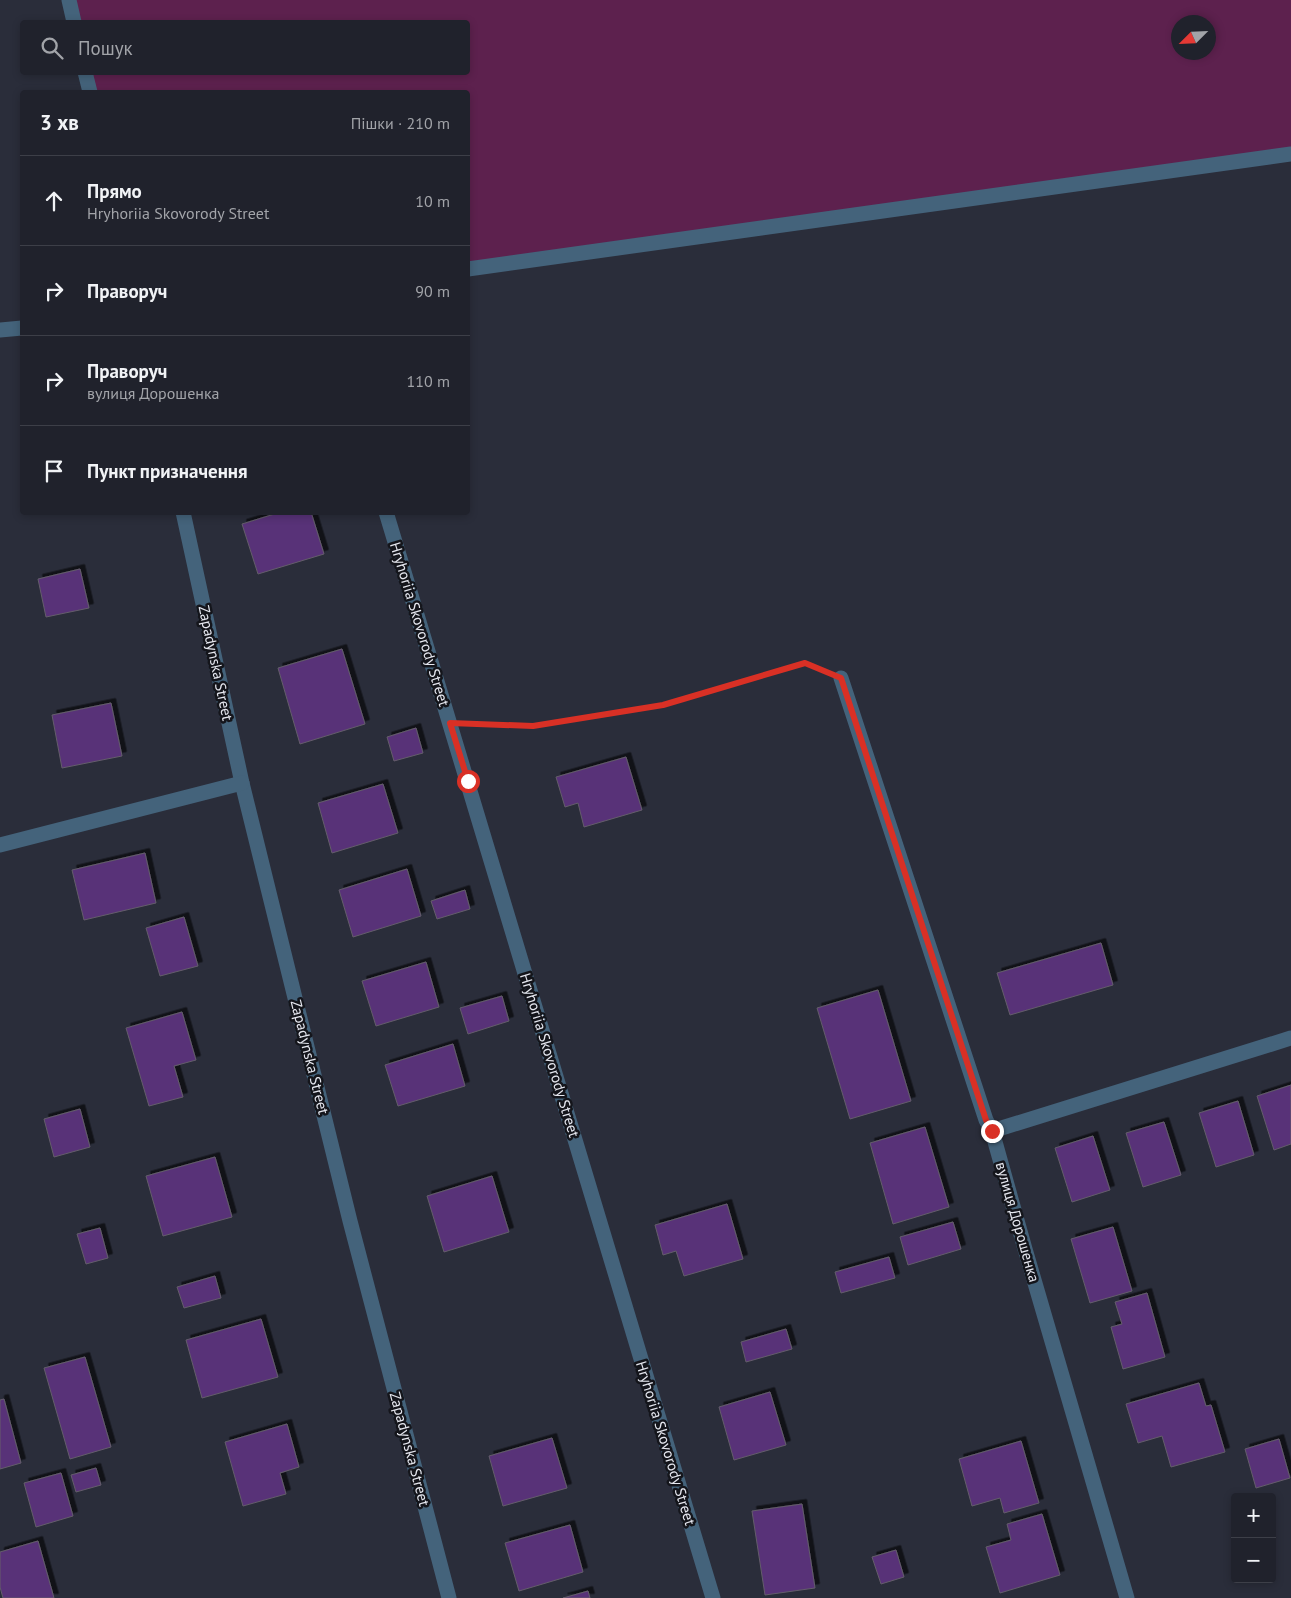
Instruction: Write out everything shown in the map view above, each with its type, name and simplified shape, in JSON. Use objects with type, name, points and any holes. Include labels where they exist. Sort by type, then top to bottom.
[{"type":"street","points":[[69,0],[74,20]]},
{"type":"street","points":[[86,75],[90,90]]},
{"type":"street","points":[[470,269],[1291,154]]},
{"type":"street","points":[[0,330],[20,328]]},
{"type":"street","name":"Zapadynska Street","points":[[184,515],[242,783],[350,1221],[449,1598]]},
{"type":"street","name":"Hryhoriia Skovorody Street","points":[[387,515],[713,1598]]},
{"type":"street","name":"вулиця Дорошенка","points":[[841,678],[986,1120],[992,1131],[1127,1598]]},
{"type":"street","points":[[0,845],[242,783]]},
{"type":"street","points":[[992,1131],[1291,1038]]},
{"type":"path","points":[[450,723],[533,726],[663,705],[805,663],[841,678]]},
{"type":"shaded area","points":[[69,0],[1291,0],[1291,154],[470,269],[470,90],[89,90],[86,75],[470,75],[470,20],[74,20]]},
{"type":"building","points":[[271,515],[312,515],[324,554],[258,574],[242,524]]},
{"type":"building","points":[[80,569],[89,608],[46,617],[38,579]]},
{"type":"building","points":[[342,649],[365,724],[300,744],[278,668]]},
{"type":"building","points":[[111,703],[122,756],[62,768],[52,715]]},
{"type":"building","points":[[416,728],[423,753],[394,761],[387,737]]},
{"type":"building","points":[[626,757],[642,810],[584,827],[578,803],[565,807],[556,777]]},
{"type":"building","points":[[383,784],[398,833],[332,853],[318,803]]},
{"type":"building","points":[[145,853],[156,903],[84,920],[72,870]]},
{"type":"building","points":[[407,869],[421,916],[353,937],[339,890]]},
{"type":"building","points":[[465,890],[470,909],[437,919],[431,901]]},
{"type":"building","points":[[184,917],[198,966],[160,976],[146,928]]},
{"type":"building","points":[[1101,943],[1113,985],[1010,1015],[997,973]]},
{"type":"building","points":[[426,962],[439,1007],[376,1026],[362,981]]},
{"type":"building","points":[[878,990],[911,1101],[850,1119],[817,1008]]},
{"type":"building","points":[[502,996],[509,1021],[468,1034],[460,1008]]},
{"type":"building","points":[[182,1012],[196,1060],[174,1066],[183,1097],[149,1106],[126,1028]]},
{"type":"building","points":[[453,1044],[465,1086],[398,1106],[385,1065]]},
{"type":"building","points":[[1291,1085],[1291,1144],[1274,1150],[1257,1096]]},
{"type":"building","points":[[1238,1101],[1254,1155],[1216,1167],[1199,1113]]},
{"type":"building","points":[[80,1109],[90,1147],[54,1157],[44,1119]]},
{"type":"building","points":[[1164,1122],[1181,1175],[1143,1187],[1126,1133]]},
{"type":"building","points":[[925,1127],[949,1207],[893,1224],[870,1143]]},
{"type":"building","points":[[1093,1136],[1110,1190],[1072,1202],[1055,1148]]},
{"type":"building","points":[[215,1157],[232,1217],[163,1236],[146,1176]]},
{"type":"building","points":[[492,1176],[509,1232],[444,1252],[427,1196]]},
{"type":"building","points":[[727,1204],[743,1259],[684,1276],[676,1251],[663,1255],[655,1225]]},
{"type":"building","points":[[953,1222],[961,1249],[908,1265],[900,1237]]},
{"type":"building","points":[[1113,1227],[1132,1291],[1090,1303],[1071,1239]]},
{"type":"building","points":[[100,1228],[108,1258],[86,1264],[77,1234]]},
{"type":"building","points":[[889,1257],[895,1278],[841,1293],[835,1272]]},
{"type":"building","points":[[215,1276],[221,1298],[184,1308],[177,1287]]},
{"type":"building","points":[[1147,1293],[1165,1357],[1123,1369],[1111,1327],[1122,1324],[1115,1302]]},
{"type":"building","points":[[261,1319],[278,1377],[202,1398],[186,1340]]},
{"type":"building","points":[[786,1329],[792,1349],[746,1362],[741,1342]]},
{"type":"building","points":[[85,1357],[111,1447],[70,1459],[44,1368]]},
{"type":"building","points":[[1199,1383],[1206,1406],[1211,1405],[1225,1452],[1171,1467],[1162,1436],[1138,1443],[1126,1404]]},
{"type":"building","points":[[770,1392],[786,1445],[734,1460],[719,1407]]},
{"type":"building","points":[[4,1399],[21,1463],[0,1469],[0,1400]]},
{"type":"building","points":[[287,1424],[299,1467],[280,1473],[286,1494],[243,1506],[225,1442]]},
{"type":"building","points":[[552,1438],[567,1488],[503,1506],[489,1456]]},
{"type":"building","points":[[1279,1439],[1290,1478],[1256,1488],[1245,1449]]},
{"type":"building","points":[[1021,1441],[1039,1503],[1004,1513],[1000,1498],[972,1506],[959,1459]]},
{"type":"building","points":[[96,1468],[101,1485],[76,1492],[71,1475]]},
{"type":"building","points":[[61,1473],[73,1516],[36,1527],[24,1483]]},
{"type":"building","points":[[802,1504],[815,1588],[765,1595],[752,1511]]},
{"type":"building","points":[[1042,1514],[1060,1575],[1000,1593],[986,1547],[1011,1540],[1007,1524]]},
{"type":"building","points":[[570,1525],[583,1572],[519,1591],[505,1543]]},
{"type":"building","points":[[38,1541],[54,1598],[3,1598],[0,1587],[0,1552]]},
{"type":"building","points":[[896,1550],[904,1577],[881,1584],[872,1557]]},
{"type":"building","points":[[588,1591],[590,1598],[563,1598]]},
{"type":"route","points":[[468,781],[450,723],[533,726],[663,705],[805,663],[841,678],[986,1120],[992,1131]]}]
